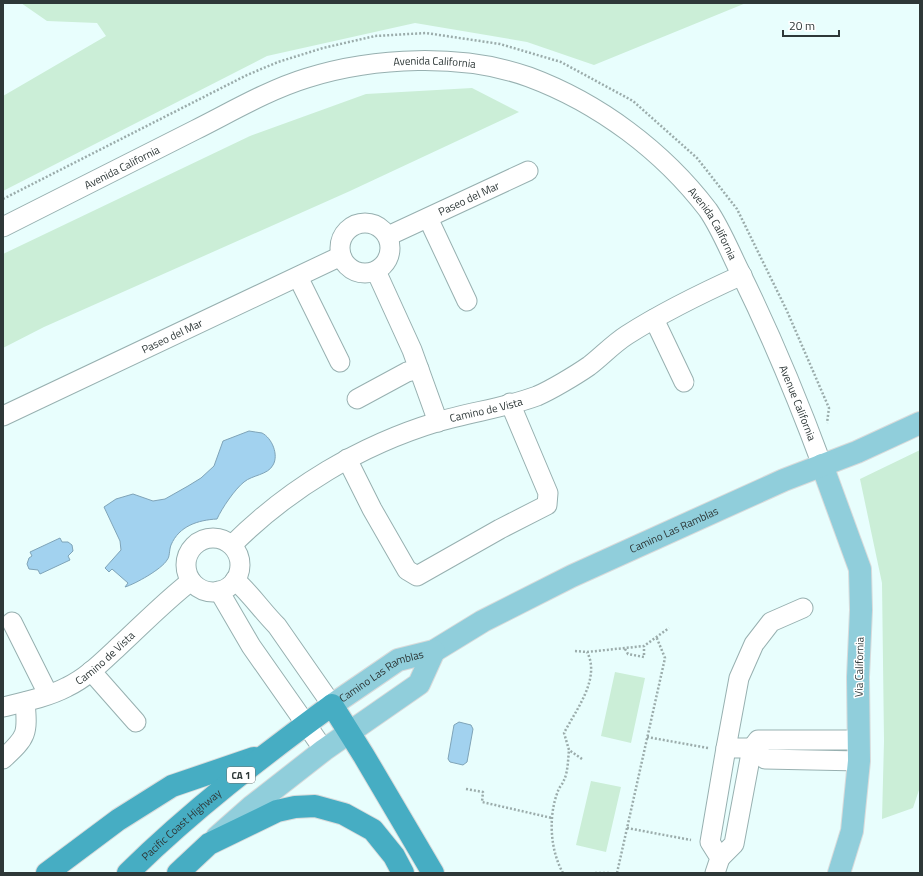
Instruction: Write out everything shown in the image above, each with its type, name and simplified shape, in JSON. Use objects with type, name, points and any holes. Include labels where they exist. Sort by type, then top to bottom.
[{"type":"highway","name":"Pacific Coast Highway","points":[[128,873],[153,849],[266,754],[332,705]]},
{"type":"highway","points":[[332,705],[350,732],[433,873]]},
{"type":"highway","points":[[47,873],[118,820],[172,786],[266,754]]},
{"type":"highway","points":[[209,844],[277,811],[295,807],[315,806],[344,814],[373,830],[394,856],[403,873]]},
{"type":"highway","name":"CA 1","points":[[178,873],[209,844]]},
{"type":"main road","name":"Camino Las Ramblas","points":[[332,705],[398,660],[434,651],[483,621],[572,576],[784,480],[920,423]]},
{"type":"main road","name":"Via California","points":[[822,465],[860,569],[861,610],[858,677],[859,750],[852,831],[839,873]]},
{"type":"main road","name":"Camino Las Ramblas","points":[[350,732],[419,684],[434,651]]},
{"type":"main road","name":"CA 1","points":[[209,844],[251,807],[324,750],[350,732]]},
{"type":"street","name":"Avenida California","points":[[3,227],[261,98],[306,78],[358,65],[406,60],[455,62],[492,68],[528,77],[588,104],[633,135],[673,169],[709,212],[742,275],[772,342]]},
{"type":"street","name":"Paseo del Mar","points":[[388,236],[528,171]]},
{"type":"street","points":[[428,218],[467,301]]},
{"type":"street","points":[[354,224],[374,224],[382,229],[388,236],[390,246],[389,256],[384,265],[376,271],[367,273],[355,271],[345,264],[339,247],[341,238],[354,224]]},
{"type":"street","name":"Paseo del Mar","points":[[3,416],[341,256]]},
{"type":"street","points":[[376,271],[412,350],[438,422]]},
{"type":"street","name":"Camino de Vista","points":[[232,545],[298,490],[347,458],[386,440],[438,422],[538,395],[589,366],[625,337],[654,319],[742,275]]},
{"type":"street","points":[[298,277],[340,362]]},
{"type":"street","points":[[654,319],[684,382]]},
{"type":"street","name":"Avenue California","points":[[772,342],[807,424],[822,465]]},
{"type":"street","points":[[357,399],[407,372],[419,369]]},
{"type":"street","points":[[347,458],[372,509],[407,570],[417,576],[500,529],[547,505],[548,493],[510,403]]},
{"type":"street","points":[[216,537],[225,540],[232,545],[240,562],[236,580],[231,585],[219,591],[204,590],[191,581],[186,573],[185,564],[187,555],[195,544],[207,538],[216,537]]},
{"type":"street","points":[[236,580],[251,594],[266,615],[277,626],[332,705]]},
{"type":"street","name":"Camino de Vista","points":[[3,707],[24,702],[67,687],[91,671],[172,596],[191,581]]},
{"type":"street","points":[[219,591],[251,646],[324,750]]},
{"type":"street","points":[[715,857],[726,748],[739,678],[754,644],[771,622],[804,608]]},
{"type":"street","points":[[242,630],[266,615]]},
{"type":"street","points":[[12,622],[48,694]]},
{"type":"street","points":[[91,671],[136,722]]},
{"type":"street","points":[[3,759],[20,743],[27,729],[24,702]]},
{"type":"street","points":[[715,857],[734,844],[752,748],[758,740],[859,750]]},
{"type":"street","points":[[726,748],[752,748]]},
{"type":"path","points":[[3,199],[247,75],[278,62],[308,52],[375,36],[426,33],[500,44],[560,62],[633,101],[697,158],[737,209],[787,311],[829,408],[826,429]]},
{"type":"path","points":[[575,651],[587,652],[644,646],[669,628]]},
{"type":"path","points":[[617,873],[665,658],[656,636]]},
{"type":"path","points":[[625,649],[628,654],[644,657],[644,646]]},
{"type":"path","points":[[563,873],[556,861],[552,839],[552,818],[558,791],[565,780],[569,750],[564,733],[589,685],[591,661],[587,652]]},
{"type":"path","points":[[647,737],[715,749],[726,748]]},
{"type":"path","points":[[569,750],[582,759]]},
{"type":"path","points":[[466,789],[484,792],[482,802],[552,818]]},
{"type":"path","points":[[627,828],[675,838],[715,857]]},
{"type":"path","points":[[595,873],[610,873]]},
{"type":"green space","points":[[21,3],[746,3],[594,65],[527,42],[415,23],[267,56],[3,191],[3,96],[106,36],[97,23],[47,21]]},
{"type":"green space","points":[[472,88],[519,112],[350,191],[44,327],[3,348],[3,254],[250,136],[366,94]]},
{"type":"green space","points":[[920,450],[920,787],[913,808],[882,819],[884,741],[882,583],[860,479]]},
{"type":"green space","points":[[615,672],[645,678],[631,743],[601,736]]},
{"type":"green space","points":[[591,781],[621,787],[606,852],[576,845]]},
{"type":"water","points":[[249,431],[266,435],[274,447],[275,461],[271,468],[240,485],[229,499],[217,519],[190,525],[179,533],[174,538],[171,545],[168,559],[160,568],[148,576],[125,587],[128,583],[112,569],[109,572],[105,568],[121,550],[120,541],[104,507],[116,499],[133,494],[153,501],[165,499],[201,478],[214,466],[223,441]]},
{"type":"water","points":[[60,538],[62,542],[68,542],[72,545],[73,551],[68,556],[70,560],[40,574],[38,570],[29,569],[27,564],[29,558],[32,556],[30,552]]},
{"type":"water","points":[[459,722],[471,725],[473,729],[467,762],[463,765],[450,762],[448,759],[454,725]]}]
